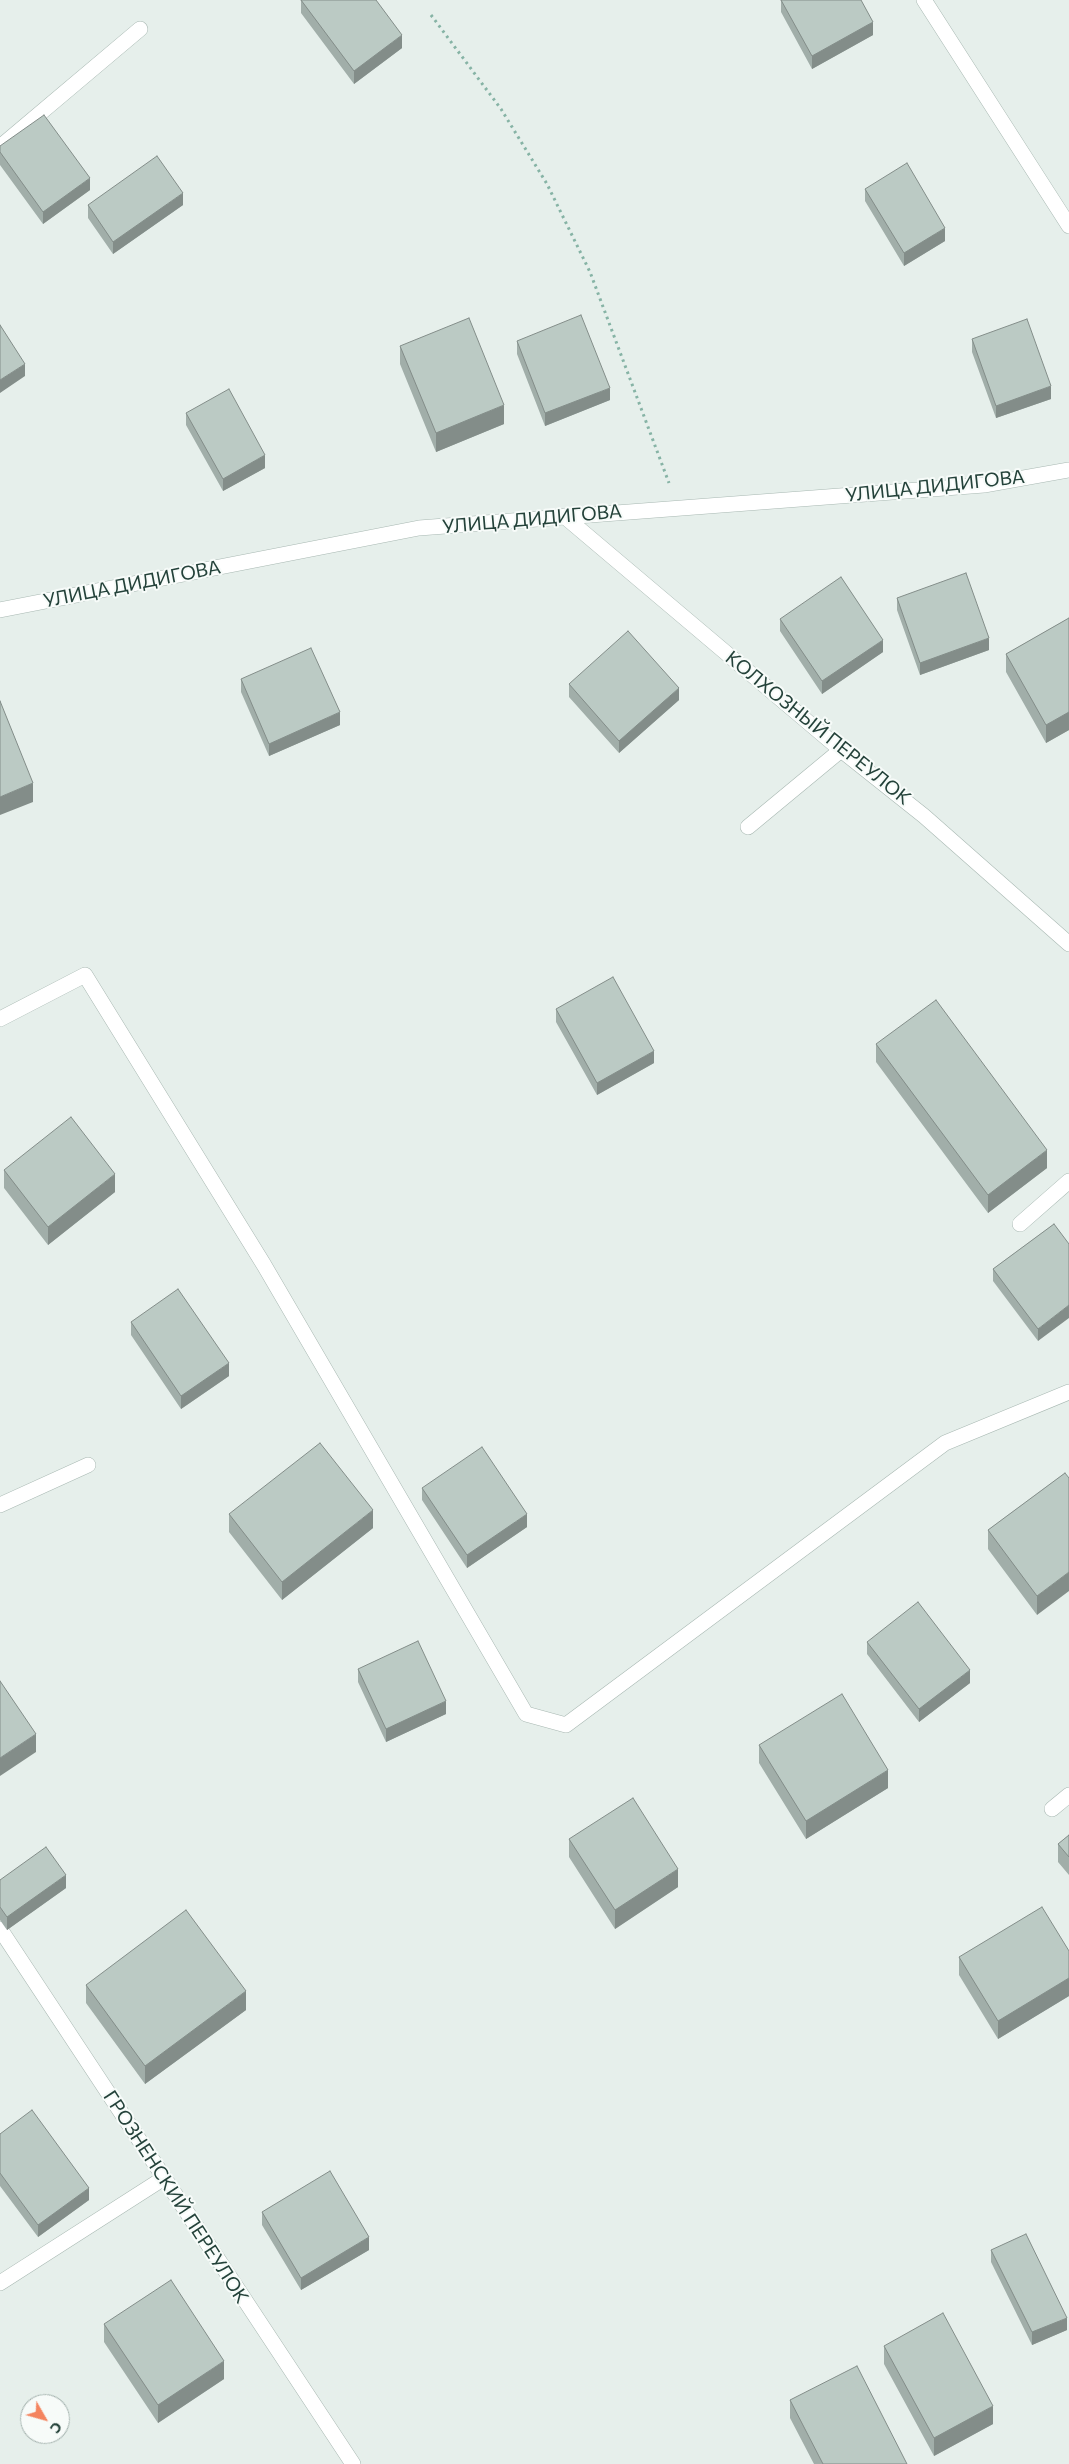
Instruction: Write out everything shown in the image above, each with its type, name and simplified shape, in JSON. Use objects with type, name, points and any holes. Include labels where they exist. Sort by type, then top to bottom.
[{"type":"street","points":[[924,0],[1069,226]]},
{"type":"street","points":[[0,147],[140,29]]},
{"type":"street","name":"УЛИЦА ДИДИГОВА","points":[[0,609],[419,528],[984,485],[1069,470]]},
{"type":"street","name":"КОЛХОЗНЫЙ ПЕРЕУЛОК","points":[[564,516],[841,750],[924,816],[1069,944]]},
{"type":"street","points":[[748,827],[841,750]]},
{"type":"street","points":[[0,1019],[85,975],[264,1265],[526,1714],[566,1725],[945,1443],[1069,1392]]},
{"type":"street","points":[[1020,1224],[1069,1181]]},
{"type":"street","points":[[0,1505],[88,1465]]},
{"type":"street","points":[[1052,1809],[1069,1795]]},
{"type":"street","name":"ГРОЗНЕНСКИЙ ПЕРЕУЛОК","points":[[0,1929],[353,2464]]},
{"type":"street","points":[[0,2283],[164,2178]]},
{"type":"path","points":[[431,15],[501,109],[547,184],[590,272],[678,507]]},
{"type":"building","points":[[301,0],[376,0],[402,35],[354,71]]},
{"type":"building","points":[[781,0],[861,0],[873,22],[812,56]]},
{"type":"building","points":[[44,115],[90,178],[43,212],[0,152],[0,146]]},
{"type":"building","points":[[157,156],[183,193],[113,242],[88,205]]},
{"type":"building","points":[[907,163],[945,228],[904,253],[865,189]]},
{"type":"building","points":[[581,315],[610,388],[545,413],[517,341]]},
{"type":"building","points":[[469,318],[504,405],[436,433],[400,346]]},
{"type":"building","points":[[1027,319],[1051,386],[996,406],[972,339]]},
{"type":"building","points":[[0,325],[25,364],[0,380]]},
{"type":"building","points":[[229,389],[265,455],[223,479],[186,413]]},
{"type":"building","points":[[966,573],[989,638],[920,663],[897,598]]},
{"type":"building","points":[[841,577],[883,640],[822,681],[780,619]]},
{"type":"building","points":[[1069,618],[1069,712],[1046,725],[1006,654]]},
{"type":"building","points":[[628,631],[679,688],[619,741],[569,684]]},
{"type":"building","points":[[311,648],[340,712],[269,744],[241,679]]},
{"type":"building","points":[[0,701],[33,783],[0,797]]},
{"type":"building","points":[[613,977],[654,1051],[597,1083],[556,1009]]},
{"type":"building","points":[[936,1000],[1047,1150],[988,1195],[876,1044]]},
{"type":"building","points":[[71,1117],[115,1174],[48,1227],[4,1170]]},
{"type":"building","points":[[1054,1224],[1069,1244],[1069,1305],[1038,1329],[993,1269]]},
{"type":"building","points":[[178,1289],[229,1363],[181,1396],[131,1322]]},
{"type":"building","points":[[320,1443],[373,1510],[282,1582],[229,1514]]},
{"type":"building","points":[[482,1447],[527,1514],[467,1555],[422,1488]]},
{"type":"building","points":[[1065,1473],[1069,1478],[1069,1572],[1037,1596],[988,1530]]},
{"type":"building","points":[[918,1602],[970,1670],[919,1709],[867,1642]]},
{"type":"building","points":[[418,1641],[446,1701],[386,1729],[358,1669]]},
{"type":"building","points":[[0,1681],[36,1734],[0,1758]]},
{"type":"building","points":[[842,1694],[888,1770],[806,1821],[759,1745]]},
{"type":"building","points":[[633,1798],[678,1869],[615,1910],[569,1839]]},
{"type":"building","points":[[1069,1835],[1069,1857],[1058,1844]]},
{"type":"building","points":[[46,1847],[66,1875],[7,1917],[0,1907],[0,1880]]},
{"type":"building","points":[[1042,1907],[1069,1951],[1069,1978],[998,2021],[959,1957]]},
{"type":"building","points":[[186,1910],[246,1991],[145,2066],[86,1985]]},
{"type":"building","points":[[32,2110],[89,2188],[38,2225],[0,2173],[0,2134]]},
{"type":"building","points":[[330,2171],[369,2237],[301,2278],[262,2212]]},
{"type":"building","points":[[1026,2234],[1067,2318],[1032,2332],[991,2250]]},
{"type":"building","points":[[171,2280],[224,2361],[158,2405],[104,2324]]},
{"type":"building","points":[[943,2313],[993,2406],[934,2438],[884,2346]]},
{"type":"building","points":[[857,2366],[907,2464],[823,2464],[790,2400]]}]
